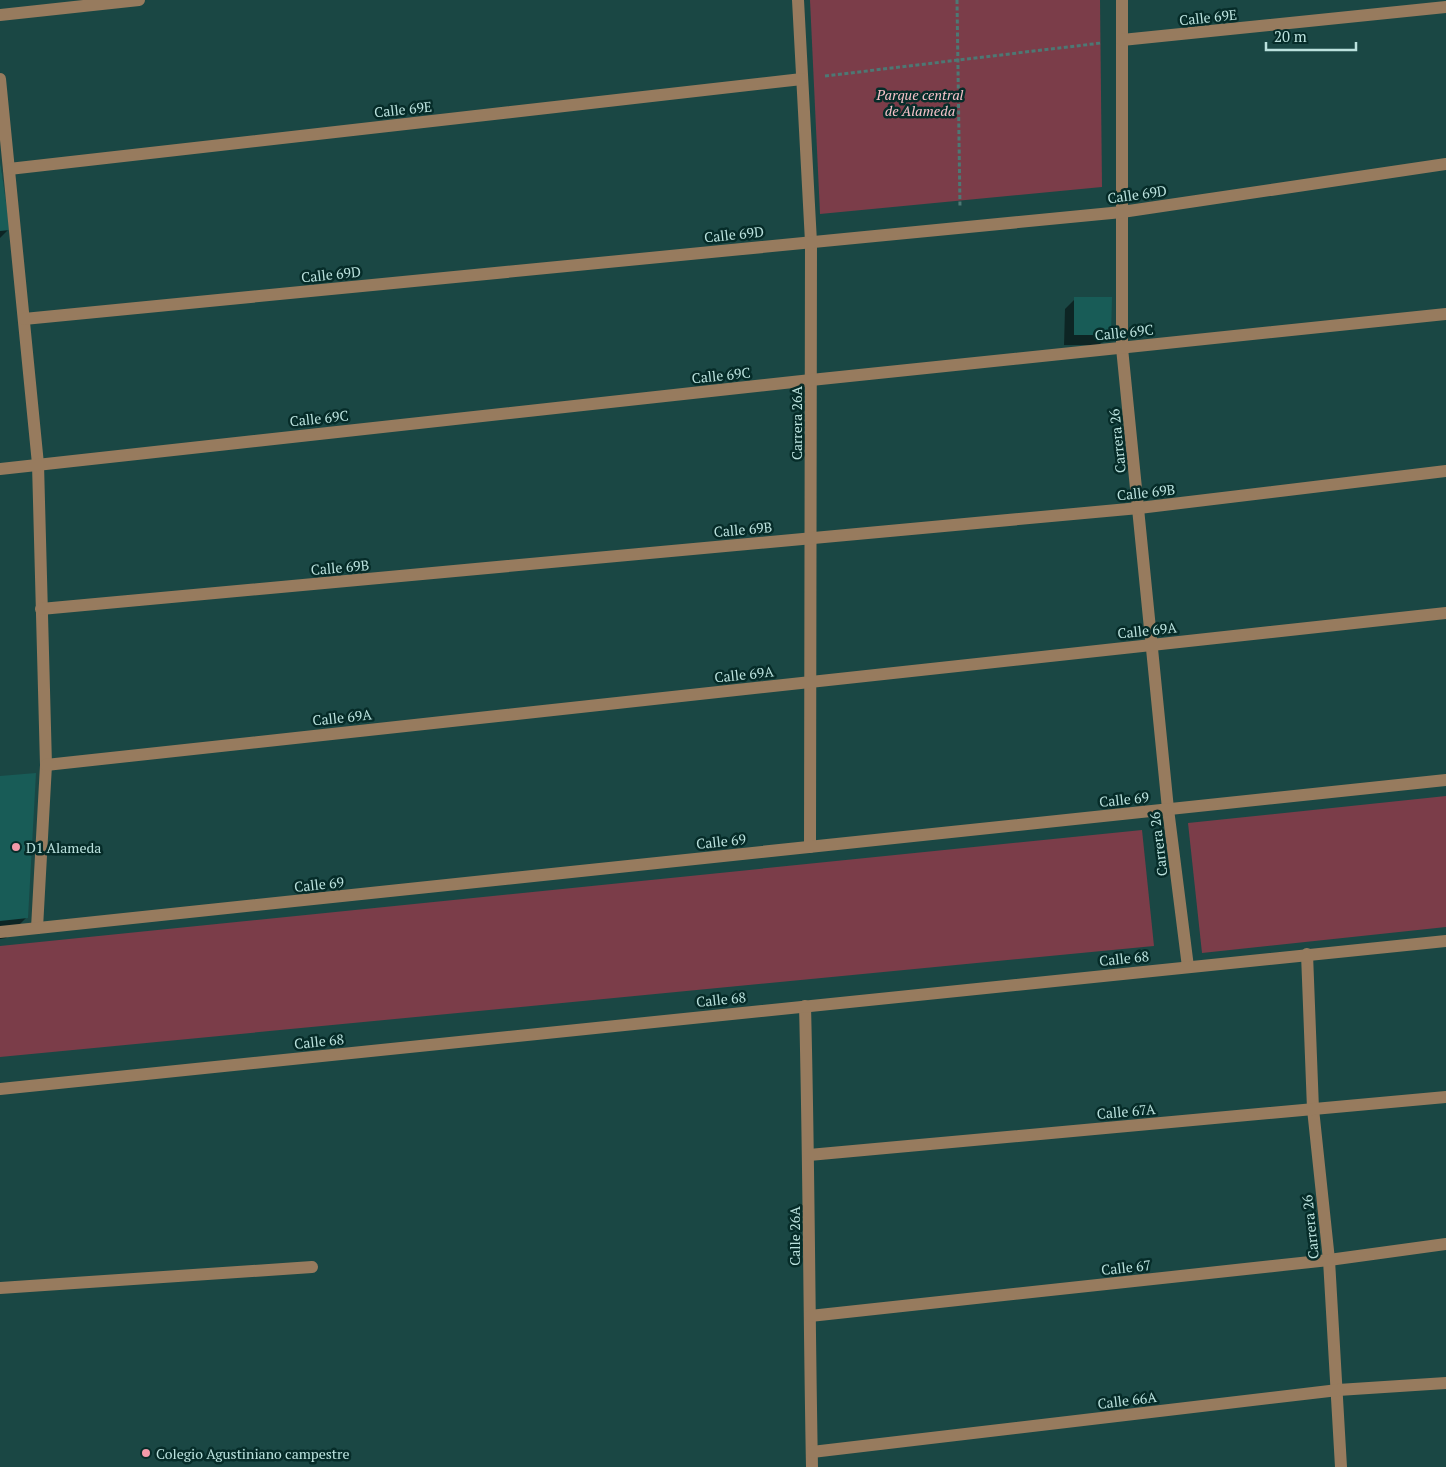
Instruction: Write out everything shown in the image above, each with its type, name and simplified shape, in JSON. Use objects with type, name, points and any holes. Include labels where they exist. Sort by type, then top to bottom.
[{"type":"street","points":[[0,14],[139,0]]},
{"type":"street","name":"Carrera 26A","points":[[798,0],[811,242],[810,847]]},
{"type":"street","name":"Carrera 26","points":[[1122,0],[1122,348],[1168,809],[1188,967]]},
{"type":"street","name":"Calle 69E","points":[[1122,40],[1446,7]]},
{"type":"street","points":[[0,79],[38,464],[46,764],[37,928]]},
{"type":"street","name":"Calle 69E","points":[[9,169],[802,79]]},
{"type":"street","name":"Calle 69D","points":[[24,319],[1122,212],[1446,164]]},
{"type":"street","name":"Calle 69C","points":[[0,468],[811,380],[1446,314]]},
{"type":"street","name":"Calle 69B","points":[[42,609],[1139,508],[1446,470]]},
{"type":"street","name":"Calle 69A","points":[[46,764],[1446,613]]},
{"type":"street","name":"Calle 69","points":[[0,932],[1446,780]]},
{"type":"street","name":"Calle 68","points":[[0,1089],[1446,941]]},
{"type":"street","name":"Carrera 26","points":[[1307,954],[1313,1109],[1329,1260],[1341,1467]]},
{"type":"street","name":"Calle 26A","points":[[805,1006],[809,1155],[812,1467]]},
{"type":"street","name":"Calle 67A","points":[[809,1155],[1446,1097]]},
{"type":"street","name":"Calle 67","points":[[810,1316],[1329,1260],[1446,1244]]},
{"type":"street","points":[[0,1288],[312,1267]]},
{"type":"street","name":"Calle 66A","points":[[812,1452],[1338,1390],[1446,1383]]},
{"type":"path","points":[[958,0],[960,227]]},
{"type":"path","points":[[802,79],[1122,40]]},
{"type":"green space","name":"Parque central de Alameda","points":[[810,0],[1100,0],[1102,187],[820,214]]},
{"type":"green space","points":[[1446,796],[1446,927],[1202,953],[1188,823]]},
{"type":"green space","points":[[1142,830],[1154,946],[0,1057],[0,946]]},
{"type":"building","points":[[0,160],[10,230],[0,231]]},
{"type":"building","points":[[1074,297],[1112,297],[1111,335],[1074,335]]},
{"type":"building","name":"D1 Alameda","points":[[36,773],[28,918],[0,921],[0,776]]},
{"type":"place","name":"D1 Alameda","points":[[16,847]]},
{"type":"place","name":"Colegio Agustiniano campestre","points":[[146,1453]]}]
